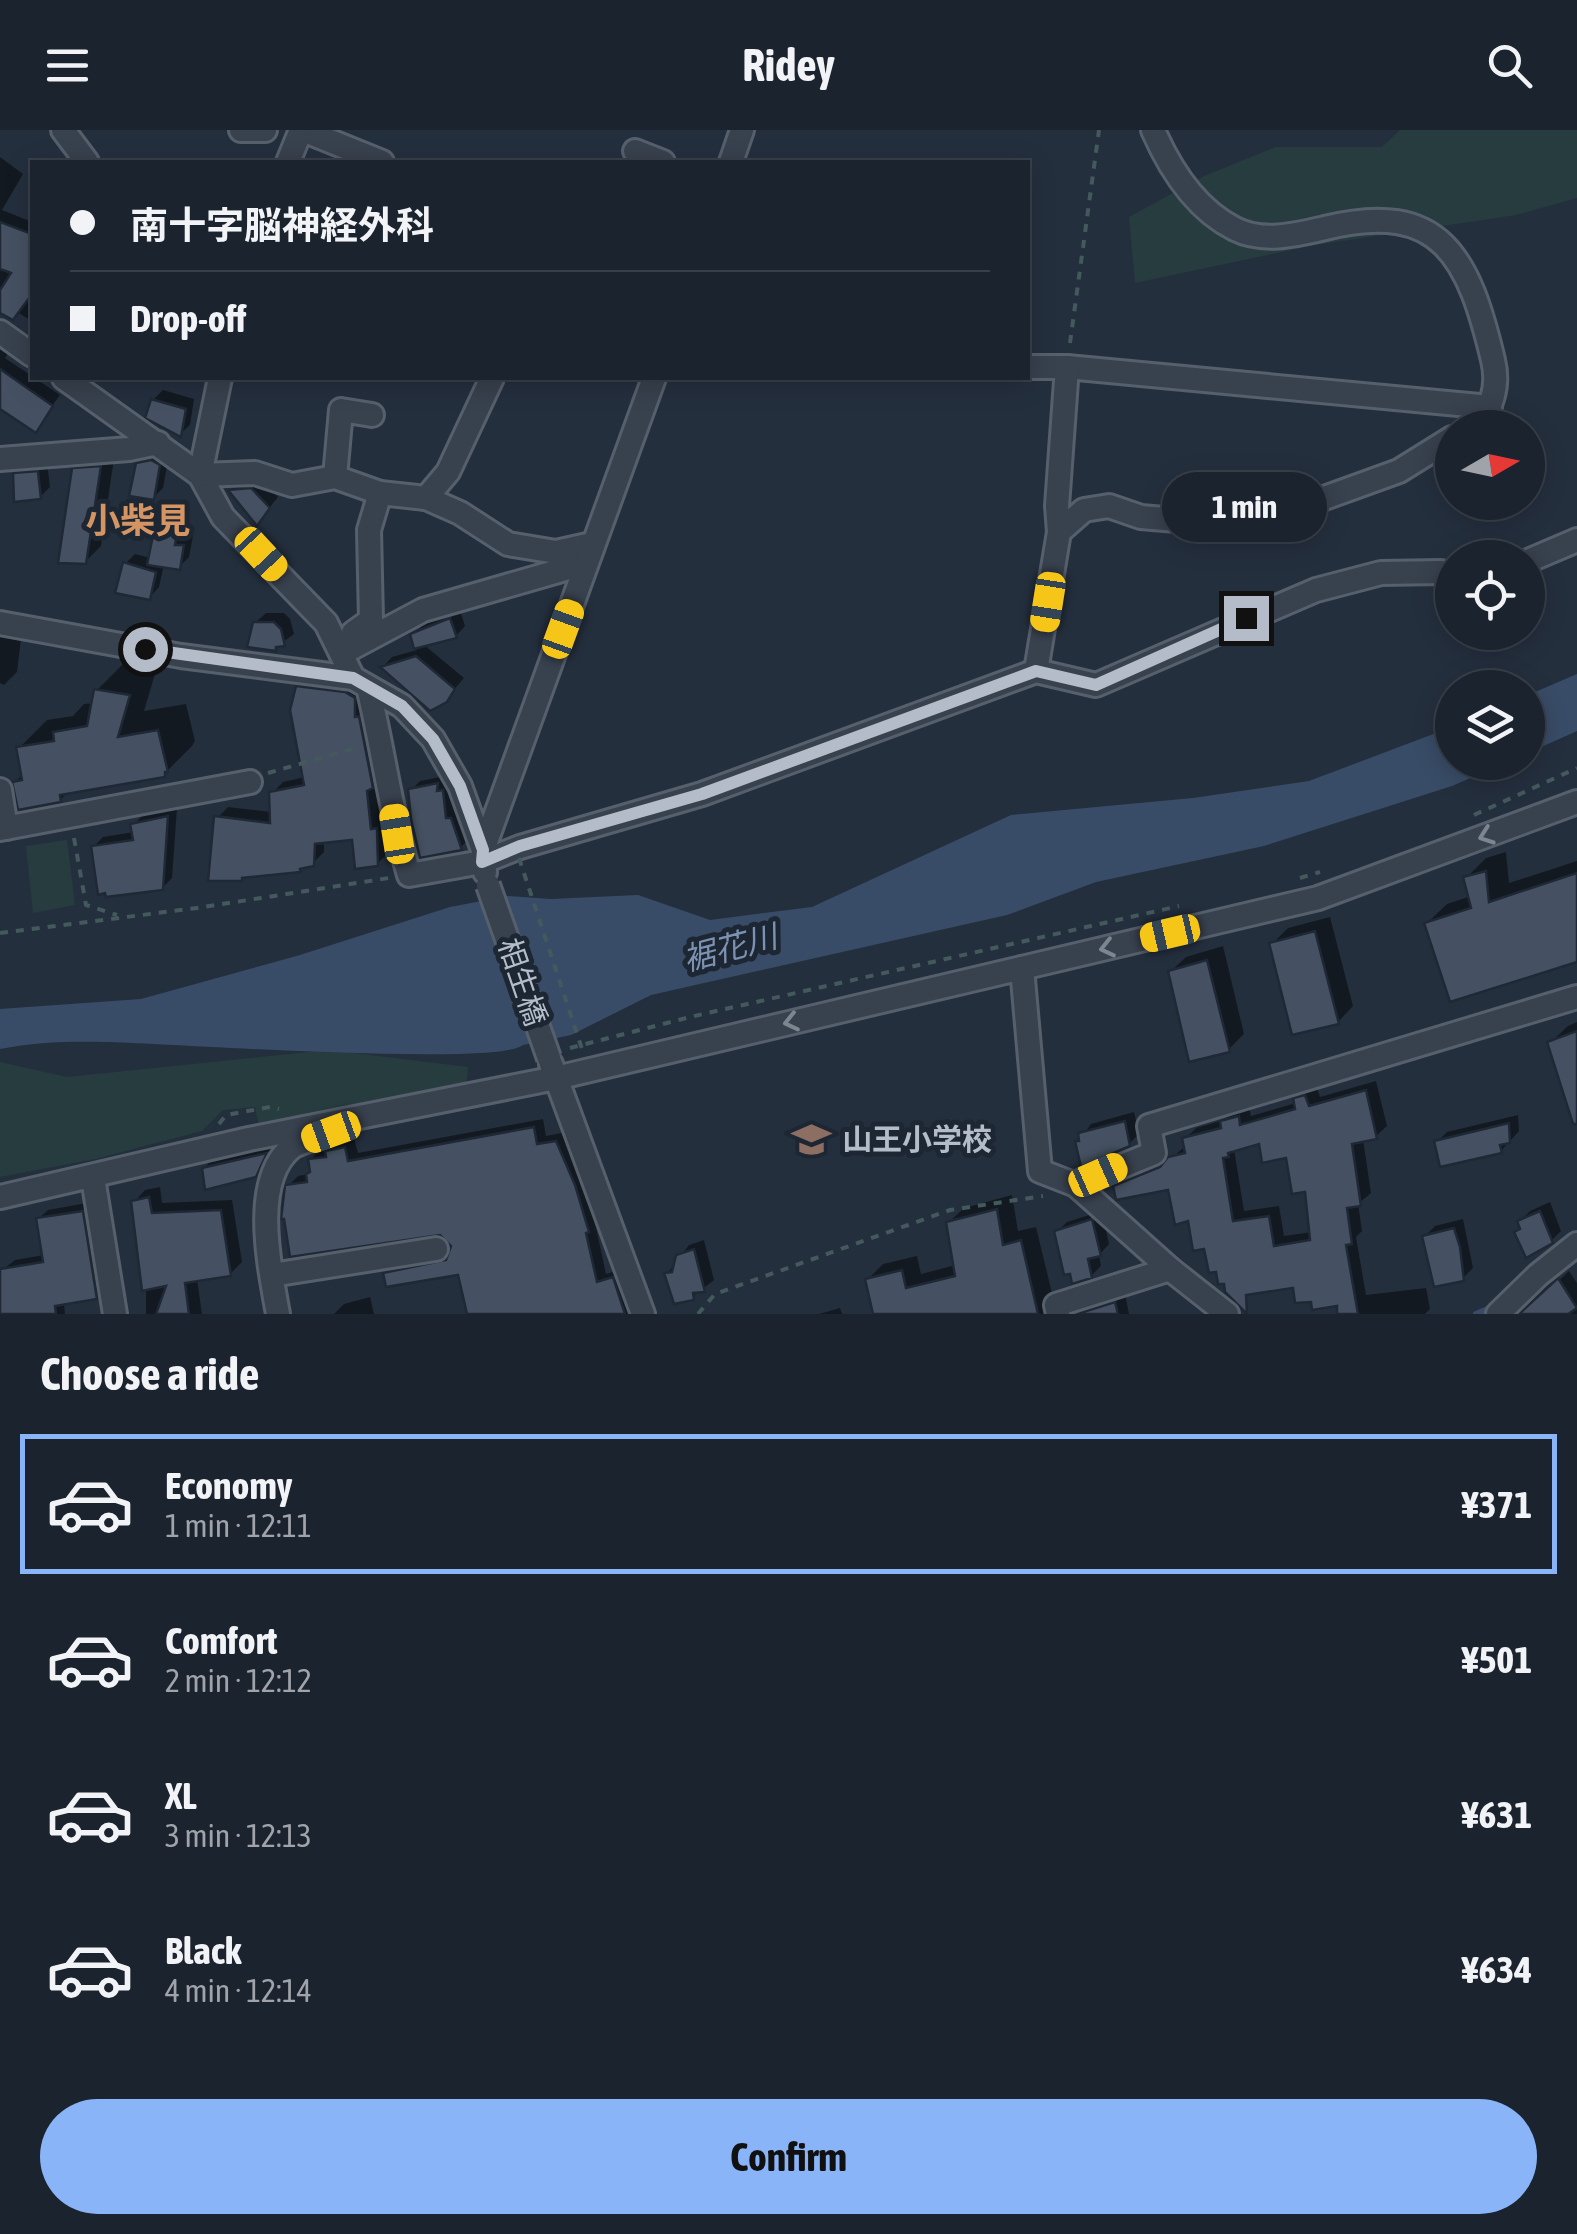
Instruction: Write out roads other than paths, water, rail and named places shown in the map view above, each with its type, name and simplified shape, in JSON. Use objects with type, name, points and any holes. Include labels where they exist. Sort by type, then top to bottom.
[{"type":"street","points":[[63,130],[86,160]]},
{"type":"street","points":[[241,130],[264,130]]},
{"type":"street","points":[[289,160],[302,130],[377,160]]},
{"type":"street","points":[[732,160],[742,130]]},
{"type":"street","points":[[1154,130],[1168,164],[1197,200],[1235,229],[1254,236],[1288,236],[1352,221],[1388,220],[1424,230],[1441,240],[1480,306],[1496,374],[1487,410]]},
{"type":"street","points":[[635,151],[658,160]]},
{"type":"street","points":[[0,332],[30,354]]},
{"type":"street","points":[[1030,367],[1067,367],[1490,407]]},
{"type":"street","points":[[1036,671],[1059,532],[1057,506],[1067,367]]},
{"type":"street","points":[[67,380],[200,476],[223,517],[326,623],[354,669],[381,742],[408,875],[484,866],[520,846],[702,794],[1036,671],[1096,685],[1316,590],[1381,573],[1435,572]]},
{"type":"street","points":[[200,476],[220,380]]},
{"type":"street","points":[[426,498],[448,472],[491,380]]},
{"type":"street","points":[[484,866],[589,553],[653,380]]},
{"type":"street","points":[[336,477],[341,410],[372,415]]},
{"type":"street","points":[[0,459],[129,450],[158,443]]},
{"type":"street","points":[[1059,532],[1084,510],[1109,506],[1141,517],[1248,526],[1399,471],[1435,449]]},
{"type":"street","points":[[200,476],[255,474],[292,485],[336,477],[380,492],[426,498],[460,513],[508,544],[589,553]]},
{"type":"street","points":[[354,669],[354,633],[371,620],[369,530],[380,492]]},
{"type":"street","points":[[1545,553],[1577,540]]},
{"type":"street","points":[[0,623],[181,656],[354,669],[423,610],[589,553]]},
{"type":"street","name":"相生橋","points":[[354,669],[402,706],[433,739],[460,786],[484,866],[643,1314]]},
{"type":"street","points":[[0,790],[3,828],[250,782]]},
{"type":"street","points":[[278,1314],[264,1216],[277,1168],[293,1146],[555,1062],[1022,968],[1318,898],[1577,802]]},
{"type":"street","points":[[1022,968],[1040,1171],[1076,1185],[1227,1314]]},
{"type":"street","points":[[1076,1185],[1154,1153],[1150,1126],[1577,997]]},
{"type":"street","points":[[0,1197],[248,1139],[396,1110]]},
{"type":"street","points":[[93,1178],[114,1314]]},
{"type":"street","points":[[1498,1314],[1577,1244]]},
{"type":"street","points":[[272,1275],[436,1249]]},
{"type":"street","points":[[1058,1314],[1056,1304],[1170,1269]]},
{"type":"water","points":[[1577,674],[1577,731],[1545,745],[1545,688]]},
{"type":"water","name":"裾花川","points":[[1435,733],[1435,780],[1466,780],[1264,846],[1096,882],[1007,915],[651,995],[571,1035],[500,1051],[395,1054],[93,1042],[0,1049],[0,1009],[141,999],[300,955],[450,907],[508,896],[551,899],[638,895],[710,920],[812,907],[1011,815],[1193,798],[1309,781]]},
{"type":"waterway","points":[[1476,1314],[1495,1306]]},
{"type":"place","name":"山王小学校","points":[[812,1140]]},
{"type":"district","name":"小柴見","points":[[138,521]]}]
